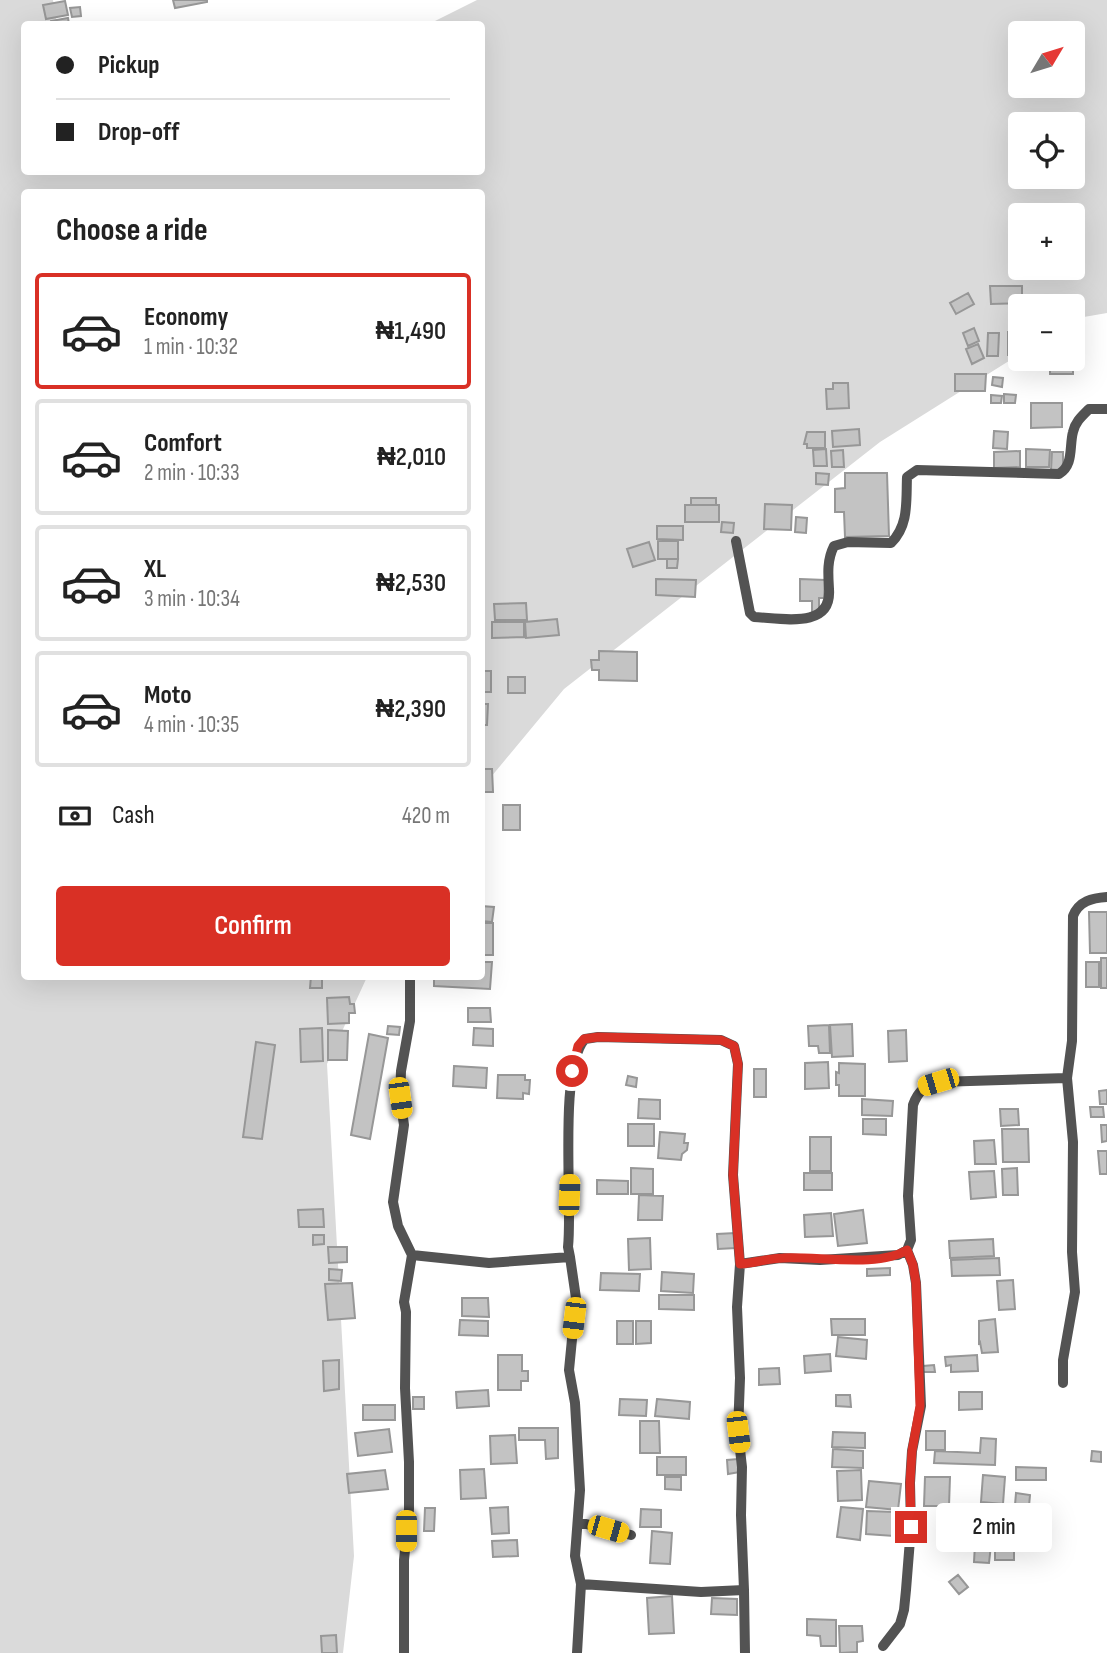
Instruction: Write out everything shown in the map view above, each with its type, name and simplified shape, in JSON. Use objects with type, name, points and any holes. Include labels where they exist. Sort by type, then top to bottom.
[{"type":"street","points":[[736,541],[750,612],[754,617],[813,619],[823,611],[830,596],[828,559],[834,546],[848,542],[891,543],[901,533],[905,521],[907,477],[917,470],[1059,474],[1068,464],[1073,431],[1078,420],[1089,409],[1107,409]]},
{"type":"street","points":[[1063,1383],[1063,1360],[1075,1293],[1072,1252],[1073,1142],[1067,1078],[1072,1041],[1073,916],[1077,907],[1086,901],[1107,897]]},
{"type":"street","points":[[404,1653],[404,1560],[409,1462],[404,1302],[412,1255],[398,1226],[393,1202],[404,1125],[400,1098],[401,1071],[410,1021],[410,980]]},
{"type":"street","points":[[577,1653],[581,1584],[575,1556],[575,1532],[580,1490],[569,1356],[576,1298],[568,1247],[569,1126],[572,1071],[578,1046],[584,1039],[598,1037],[721,1040],[734,1046],[738,1064],[733,1175],[740,1264],[737,1307],[740,1377],[738,1432],[742,1467],[746,1653]]},
{"type":"street","points":[[740,1264],[780,1258],[882,1258],[907,1250],[911,1240],[908,1196],[913,1105],[916,1095],[925,1086],[938,1082],[1067,1078]]},
{"type":"street","points":[[883,1646],[900,1624],[904,1610],[911,1527],[912,1451],[920,1406],[916,1283],[907,1250]]},
{"type":"street","points":[[412,1255],[489,1263],[569,1257]]},
{"type":"street","points":[[578,1522],[631,1535]]},
{"type":"street","points":[[581,1584],[701,1591],[744,1590]]},
{"type":"shaded area","points":[[0,0],[53,0],[56,21],[21,21],[21,175],[485,175],[485,21],[435,21],[477,0],[1107,0],[1107,313],[1085,317],[1085,294],[1008,294],[1008,362],[880,442],[564,689],[485,784],[485,189],[21,189],[21,980],[366,980],[327,1064],[354,1556],[343,1653],[0,1653]]},
{"type":"building","points":[[173,0],[207,0],[207,2],[175,8]]},
{"type":"building","points":[[65,1],[68,15],[46,19],[43,5]]},
{"type":"building","points":[[80,7],[81,16],[72,17],[70,8]]},
{"type":"building","points":[[990,286],[1022,286],[1022,294],[1008,294],[1008,303],[991,304]]},
{"type":"building","points":[[968,293],[974,304],[956,314],[950,303]]},
{"type":"building","points":[[974,328],[979,341],[968,346],[963,333]]},
{"type":"building","points":[[988,333],[999,333],[998,356],[987,356]]},
{"type":"building","points":[[978,344],[984,358],[972,364],[966,349]]},
{"type":"building","points":[[1050,371],[1073,371],[1073,374],[1050,374]]},
{"type":"building","points":[[955,374],[986,374],[985,391],[955,391]]},
{"type":"building","points":[[993,377],[1003,378],[1002,387],[992,385]]},
{"type":"building","points":[[833,383],[848,383],[849,408],[827,409],[826,389],[833,389]]},
{"type":"building","points":[[1004,394],[1016,395],[1015,403],[1004,403]]},
{"type":"building","points":[[991,395],[1002,396],[1001,403],[991,403]]},
{"type":"building","points":[[1031,403],[1062,403],[1062,427],[1031,428]]},
{"type":"building","points":[[859,429],[860,445],[833,447],[832,431]]},
{"type":"building","points":[[994,431],[1008,432],[1007,449],[993,448]]},
{"type":"building","points":[[807,432],[825,432],[825,448],[807,448],[807,444],[804,444]]},
{"type":"building","points":[[826,449],[827,466],[814,466],[813,450]]},
{"type":"building","points":[[1026,449],[1050,450],[1049,467],[1026,467]]},
{"type":"building","points":[[843,450],[844,467],[832,467],[831,451]]},
{"type":"building","points":[[1020,451],[1020,467],[994,468],[994,452]]},
{"type":"building","points":[[1052,452],[1063,452],[1063,471],[1051,470]]},
{"type":"building","points":[[816,473],[829,474],[828,485],[816,484]]},
{"type":"building","points":[[845,473],[887,473],[889,536],[845,537],[844,512],[835,512],[835,489],[845,488]]},
{"type":"building","points":[[691,498],[716,498],[716,505],[691,505]]},
{"type":"building","points":[[765,504],[792,505],[791,530],[764,529]]},
{"type":"building","points":[[685,505],[719,505],[719,522],[685,522]]},
{"type":"building","points":[[796,517],[807,518],[806,533],[795,532]]},
{"type":"building","points":[[722,522],[734,523],[733,533],[721,532]]},
{"type":"building","points":[[657,526],[683,526],[683,540],[657,539]]},
{"type":"building","points":[[658,541],[678,541],[678,559],[658,559]]},
{"type":"building","points":[[649,542],[655,560],[633,567],[627,549]]},
{"type":"building","points":[[667,559],[678,559],[677,568],[667,568]]},
{"type":"building","points":[[656,579],[696,580],[695,597],[656,595]]},
{"type":"building","points":[[800,579],[825,580],[824,598],[819,598],[819,612],[812,612],[812,601],[800,601]]},
{"type":"building","points":[[526,603],[527,620],[495,620],[494,604]]},
{"type":"building","points":[[557,619],[559,635],[526,638],[525,622]]},
{"type":"building","points":[[492,622],[524,622],[524,637],[492,638]]},
{"type":"building","points":[[599,651],[637,652],[637,681],[599,680],[599,670],[592,670],[591,660],[599,660]]},
{"type":"building","points":[[485,671],[491,671],[491,692],[485,692]]},
{"type":"building","points":[[508,677],[525,677],[525,693],[508,693]]},
{"type":"building","points":[[485,704],[488,704],[485,725]]},
{"type":"building","points":[[485,769],[492,769],[493,792],[485,792]]},
{"type":"building","points":[[503,805],[520,805],[520,830],[503,830]]},
{"type":"building","points":[[485,906],[494,907],[492,922],[485,921]]},
{"type":"building","points":[[1089,912],[1107,912],[1107,953],[1090,953]]},
{"type":"building","points":[[485,923],[493,923],[493,955],[485,955]]},
{"type":"building","points":[[1101,958],[1107,958],[1107,988],[1101,988]]},
{"type":"building","points":[[485,962],[492,962],[490,989],[434,986],[434,980],[485,980]]},
{"type":"building","points":[[1086,962],[1099,962],[1099,987],[1086,987]]},
{"type":"building","points":[[311,980],[322,980],[322,988],[310,988]]},
{"type":"building","points":[[349,997],[350,1004],[354,1004],[355,1013],[349,1013],[349,1023],[328,1024],[327,998]]},
{"type":"building","points":[[468,1008],[490,1008],[491,1022],[468,1022]]},
{"type":"building","points":[[852,1024],[853,1056],[832,1057],[830,1025]]},
{"type":"building","points":[[829,1025],[830,1053],[819,1053],[818,1046],[809,1046],[808,1026]]},
{"type":"building","points":[[388,1026],[400,1027],[399,1035],[387,1034]]},
{"type":"building","points":[[322,1028],[323,1061],[301,1062],[300,1029]]},
{"type":"building","points":[[474,1028],[493,1029],[493,1046],[473,1045]]},
{"type":"building","points":[[328,1030],[348,1031],[347,1060],[328,1060]]},
{"type":"building","points":[[906,1030],[907,1061],[889,1062],[888,1031]]},
{"type":"building","points":[[369,1034],[388,1038],[370,1139],[351,1135]]},
{"type":"building","points":[[256,1042],[275,1045],[262,1139],[243,1137]]},
{"type":"building","points":[[828,1062],[829,1088],[805,1089],[805,1063]]},
{"type":"building","points":[[839,1063],[865,1064],[865,1096],[839,1096],[836,1072],[839,1073]]},
{"type":"building","points":[[454,1066],[487,1068],[486,1088],[453,1086]]},
{"type":"building","points":[[754,1069],[766,1069],[766,1097],[754,1097]]},
{"type":"building","points":[[498,1075],[525,1075],[525,1080],[530,1080],[529,1094],[523,1093],[523,1099],[497,1098]]},
{"type":"building","points":[[628,1076],[637,1078],[636,1087],[626,1085]]},
{"type":"building","points":[[1107,1090],[1107,1104],[1100,1104],[1099,1091]]},
{"type":"building","points":[[639,1099],[660,1100],[660,1119],[638,1118]]},
{"type":"building","points":[[862,1099],[893,1101],[892,1116],[862,1115]]},
{"type":"building","points":[[1090,1107],[1103,1107],[1104,1117],[1091,1117]]},
{"type":"building","points":[[1000,1109],[1018,1109],[1019,1125],[1001,1126]]},
{"type":"building","points":[[863,1119],[886,1119],[886,1135],[863,1134]]},
{"type":"building","points":[[628,1124],[654,1124],[654,1146],[628,1146]]},
{"type":"building","points":[[1101,1125],[1107,1125],[1107,1141],[1102,1142]]},
{"type":"building","points":[[1002,1129],[1028,1129],[1029,1162],[1003,1162]]},
{"type":"building","points":[[660,1132],[685,1134],[684,1143],[688,1143],[687,1150],[682,1154],[681,1160],[658,1158]]},
{"type":"building","points":[[810,1137],[831,1137],[831,1171],[810,1171]]},
{"type":"building","points":[[994,1140],[996,1164],[975,1164],[974,1141]]},
{"type":"building","points":[[1098,1151],[1107,1151],[1107,1174],[1100,1174]]},
{"type":"building","points":[[631,1168],[653,1169],[653,1194],[631,1194]]},
{"type":"building","points":[[1017,1168],[1018,1195],[1003,1195],[1002,1169]]},
{"type":"building","points":[[994,1171],[996,1197],[971,1199],[969,1172]]},
{"type":"building","points":[[804,1173],[832,1173],[832,1190],[804,1190]]},
{"type":"building","points":[[597,1180],[628,1181],[628,1194],[597,1194]]},
{"type":"building","points":[[639,1195],[663,1196],[662,1220],[638,1220]]},
{"type":"building","points":[[323,1209],[324,1227],[299,1227],[298,1210]]},
{"type":"building","points":[[863,1210],[867,1243],[838,1246],[834,1214]]},
{"type":"building","points":[[831,1213],[833,1236],[805,1237],[804,1215]]},
{"type":"building","points":[[735,1233],[736,1248],[718,1249],[717,1234]]},
{"type":"building","points":[[313,1235],[324,1235],[324,1244],[313,1245]]},
{"type":"building","points":[[650,1238],[651,1269],[629,1270],[628,1239]]},
{"type":"building","points":[[993,1239],[994,1256],[950,1258],[949,1241]]},
{"type":"building","points":[[328,1247],[347,1247],[347,1262],[329,1263]]},
{"type":"building","points":[[999,1258],[1000,1275],[952,1276],[951,1260]]},
{"type":"building","points":[[890,1268],[890,1275],[867,1276],[867,1269]]},
{"type":"building","points":[[329,1269],[342,1270],[341,1281],[329,1280]]},
{"type":"building","points":[[662,1272],[694,1274],[693,1293],[661,1291]]},
{"type":"building","points":[[601,1273],[640,1274],[639,1291],[600,1290]]},
{"type":"building","points":[[1013,1280],[1015,1309],[999,1310],[997,1281]]},
{"type":"building","points":[[352,1283],[355,1318],[328,1320],[325,1284]]},
{"type":"building","points":[[659,1295],[694,1295],[694,1310],[659,1309]]},
{"type":"building","points":[[462,1298],[488,1298],[489,1317],[462,1316]]},
{"type":"building","points":[[831,1319],[865,1319],[865,1335],[832,1335]]},
{"type":"building","points":[[995,1319],[998,1352],[982,1353],[979,1321]]},
{"type":"building","points":[[460,1320],[488,1321],[488,1336],[459,1335]]},
{"type":"building","points":[[617,1321],[633,1321],[633,1344],[617,1344]]},
{"type":"building","points":[[636,1321],[651,1321],[651,1343],[636,1344]]},
{"type":"building","points":[[838,1337],[867,1340],[866,1359],[836,1356]]},
{"type":"building","points":[[830,1354],[831,1371],[805,1373],[804,1356]]},
{"type":"building","points":[[498,1355],[522,1355],[522,1371],[528,1371],[528,1381],[521,1381],[521,1390],[498,1390]]},
{"type":"building","points":[[977,1355],[978,1371],[951,1372],[951,1365],[946,1366],[945,1357]]},
{"type":"building","points":[[339,1360],[339,1389],[324,1391],[323,1361]]},
{"type":"building","points":[[934,1365],[935,1372],[923,1372],[923,1366]]},
{"type":"building","points":[[779,1368],[780,1384],[759,1385],[759,1369]]},
{"type":"building","points":[[488,1390],[489,1406],[457,1408],[456,1392]]},
{"type":"building","points":[[959,1392],[982,1392],[982,1409],[959,1410]]},
{"type":"building","points":[[836,1395],[850,1395],[851,1407],[836,1406]]},
{"type":"building","points":[[413,1397],[424,1397],[424,1409],[413,1409]]},
{"type":"building","points":[[620,1399],[647,1400],[646,1416],[619,1415]]},
{"type":"building","points":[[657,1399],[690,1402],[689,1419],[655,1416]]},
{"type":"building","points":[[363,1405],[395,1405],[395,1420],[363,1420]]},
{"type":"building","points":[[640,1421],[659,1421],[660,1453],[640,1453]]},
{"type":"building","points":[[519,1428],[558,1428],[558,1458],[546,1459],[545,1440],[519,1440]]},
{"type":"building","points":[[389,1429],[392,1452],[358,1456],[355,1433]]},
{"type":"building","points":[[926,1431],[945,1431],[945,1450],[926,1450]]},
{"type":"building","points":[[833,1432],[865,1433],[865,1448],[832,1447]]},
{"type":"building","points":[[515,1435],[517,1463],[491,1464],[490,1436]]},
{"type":"building","points":[[981,1438],[996,1439],[995,1465],[934,1463],[935,1451],[980,1453]]},
{"type":"building","points":[[833,1449],[863,1451],[863,1468],[832,1467]]},
{"type":"building","points":[[1092,1451],[1101,1452],[1101,1462],[1091,1461]]},
{"type":"building","points":[[657,1457],[686,1457],[686,1475],[657,1475]]},
{"type":"building","points":[[738,1459],[740,1472],[728,1474],[727,1460]]},
{"type":"building","points":[[1016,1467],[1046,1468],[1046,1480],[1016,1480]]},
{"type":"building","points":[[484,1469],[486,1498],[461,1499],[460,1470]]},
{"type":"building","points":[[385,1470],[388,1489],[349,1493],[347,1474]]},
{"type":"building","points":[[861,1470],[862,1500],[838,1501],[837,1471]]},
{"type":"building","points":[[983,1475],[1005,1477],[1003,1504],[981,1502]]},
{"type":"building","points":[[665,1477],[681,1477],[681,1490],[665,1489]]},
{"type":"building","points":[[925,1477],[950,1477],[949,1506],[924,1506]]},
{"type":"building","points":[[869,1481],[901,1484],[898,1510],[866,1507]]},
{"type":"building","points":[[1016,1493],[1030,1495],[1029,1506],[1015,1505]]},
{"type":"building","points":[[508,1507],[509,1533],[492,1534],[490,1508]]},
{"type":"building","points":[[841,1507],[863,1509],[860,1540],[837,1537]]},
{"type":"building","points":[[425,1508],[435,1508],[434,1531],[424,1531]]},
{"type":"building","points":[[641,1509],[661,1510],[661,1527],[640,1527]]},
{"type":"building","points":[[867,1511],[895,1512],[894,1536],[866,1534]]},
{"type":"building","points":[[652,1531],[672,1533],[670,1564],[650,1563]]},
{"type":"building","points":[[517,1540],[518,1556],[493,1557],[492,1541]]},
{"type":"building","points":[[975,1544],[991,1545],[989,1563],[974,1562]]},
{"type":"building","points":[[995,1547],[1014,1547],[1014,1560],[995,1560]]},
{"type":"building","points":[[958,1575],[968,1587],[959,1594],[949,1582]]},
{"type":"building","points":[[672,1596],[674,1633],[649,1634],[647,1598]]},
{"type":"building","points":[[712,1598],[737,1599],[737,1615],[711,1614]]},
{"type":"building","points":[[807,1619],[836,1620],[836,1646],[821,1646],[820,1636],[807,1635]]},
{"type":"building","points":[[839,1626],[862,1626],[863,1641],[857,1642],[857,1652],[840,1653]]},
{"type":"building","points":[[336,1635],[337,1653],[322,1653],[321,1636]]},
{"type":"route","points":[[572,1071],[578,1046],[584,1039],[598,1037],[721,1040],[734,1046],[738,1064],[733,1175],[740,1264],[780,1258],[882,1258],[907,1250],[916,1283],[920,1406],[912,1451],[911,1527]]}]
